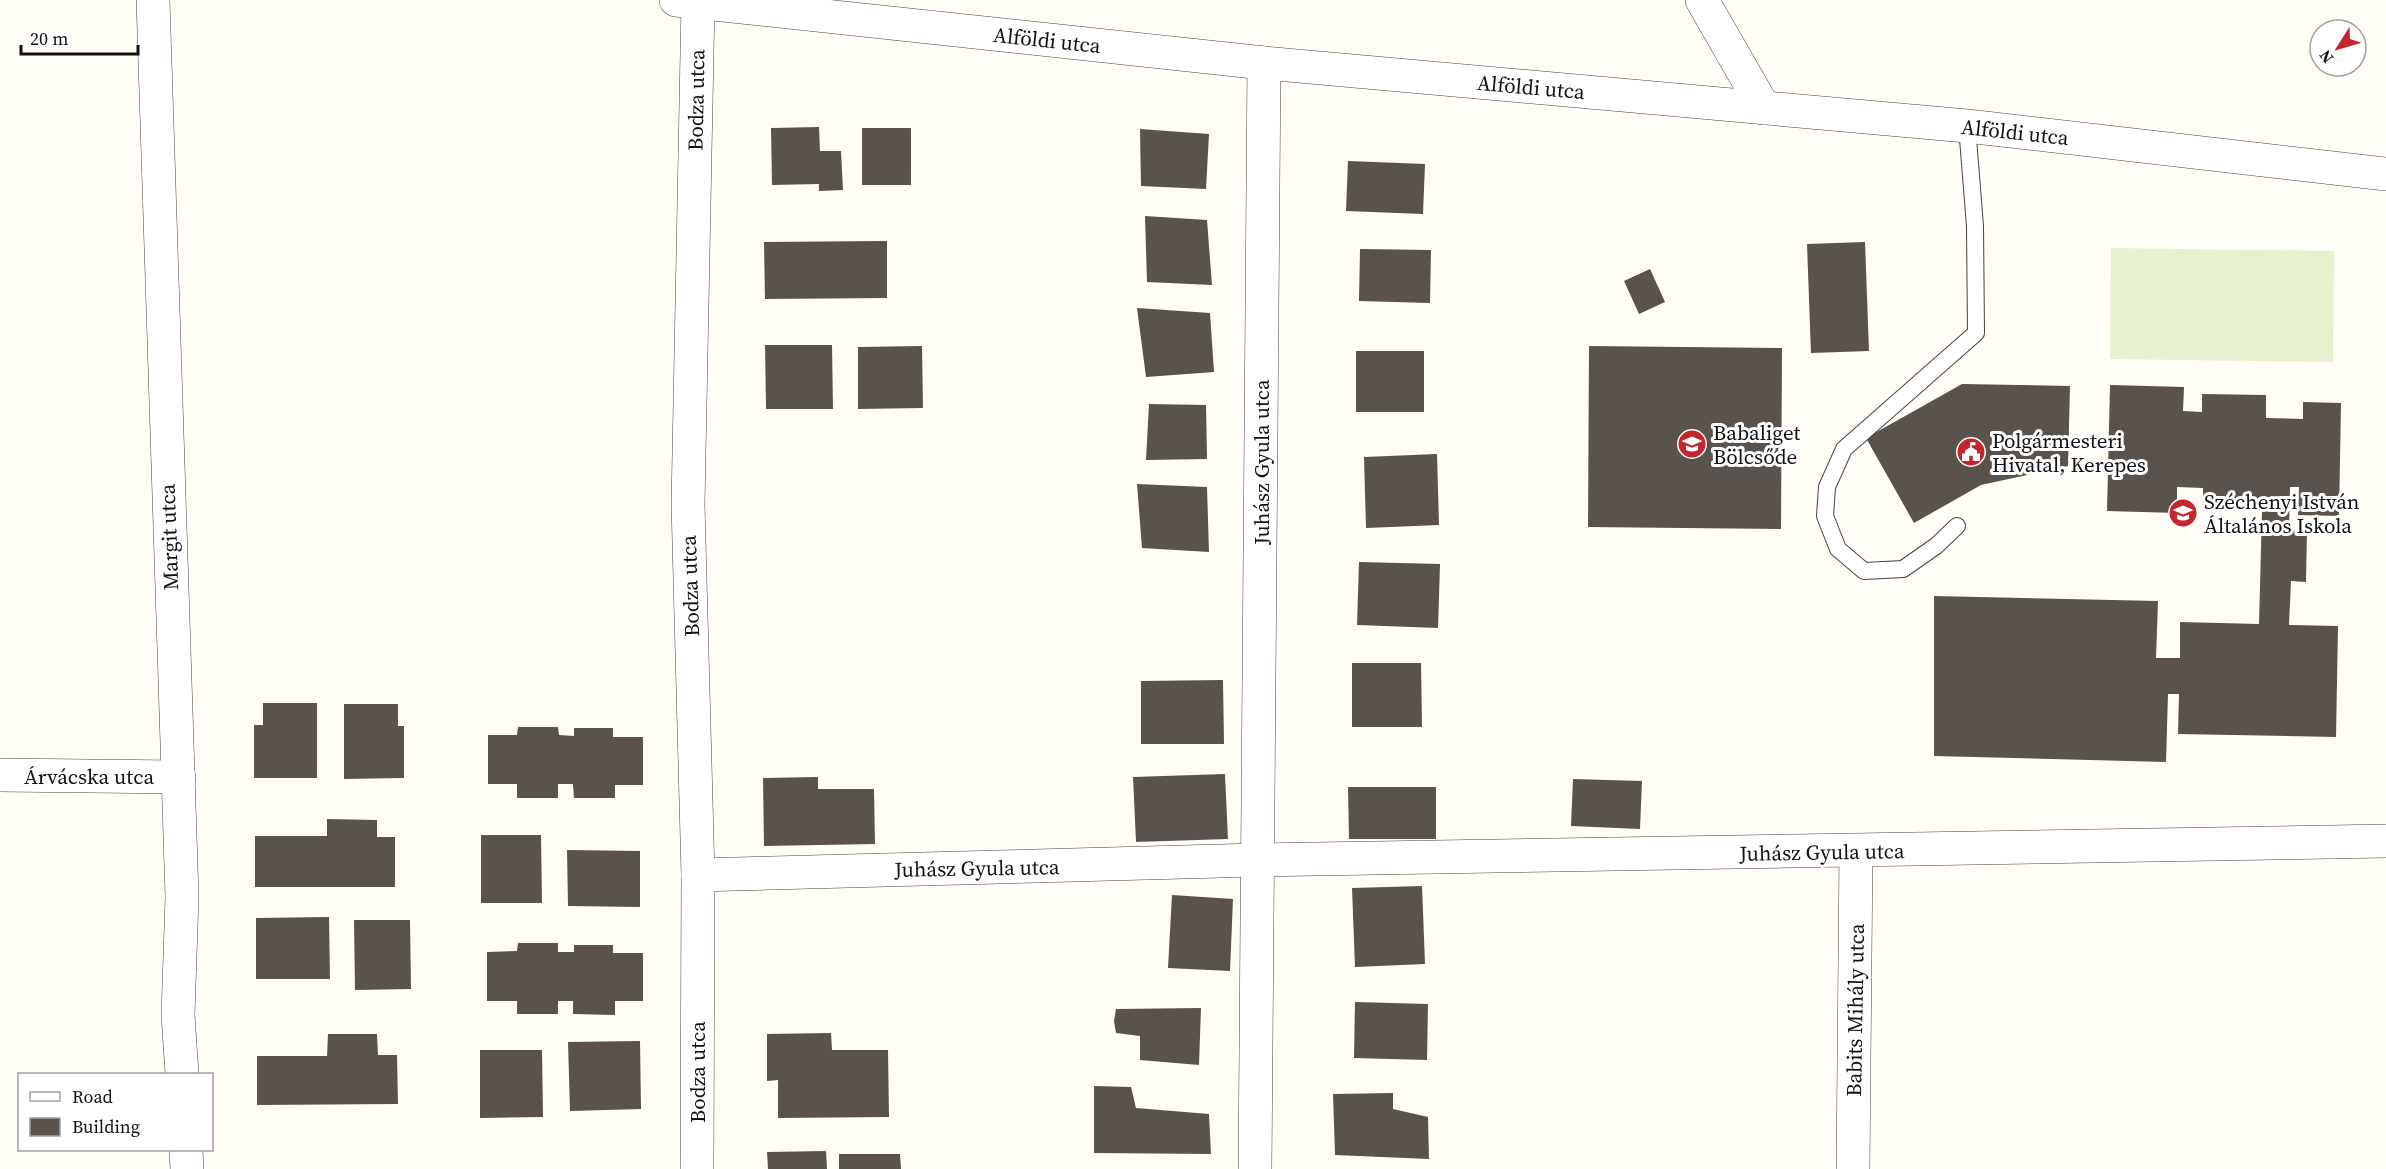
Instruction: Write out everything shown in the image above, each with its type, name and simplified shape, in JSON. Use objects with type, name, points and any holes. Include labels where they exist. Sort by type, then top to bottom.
[{"type":"street","name":"Margit utca","points":[[153,0],[182,897],[178,1016],[182,1073]]},
{"type":"street","points":[[1702,0],[1764,108]]},
{"type":"street","name":"Alföldi utca","points":[[687,2],[1264,63],[1967,126],[2386,174]]},
{"type":"street","name":"Bodza utca","points":[[687,2],[688,504],[698,875],[697,1169]]},
{"type":"street","name":"Juhász Gyula utca","points":[[1255,1169],[1264,63]]},
{"type":"street","name":"Árvácska utca","points":[[0,775],[178,777]]},
{"type":"street","name":"Juhász Gyula utca","points":[[698,875],[1257,860],[2386,841]]},
{"type":"street","name":"Babits Mihály utca","points":[[1853,1169],[1856,851]]},
{"type":"street","points":[[186,1151],[187,1169]]},
{"type":"lane","points":[[1957,526],[1936,546],[1903,569],[1864,571],[1838,549],[1825,516],[1827,488],[1844,449],[1976,333],[1975,226],[1967,126]]},
{"type":"green space","points":[[2111,248],[2334,251],[2333,362],[2110,359]]},
{"type":"building","points":[[819,127],[820,151],[841,151],[843,190],[819,191],[819,184],[772,185],[771,128]]},
{"type":"building","points":[[862,128],[911,128],[911,185],[862,185]]},
{"type":"building","points":[[1140,129],[1209,134],[1206,189],[1141,186]]},
{"type":"building","points":[[1348,161],[1425,164],[1423,214],[1346,211]]},
{"type":"building","points":[[1145,216],[1207,220],[1212,285],[1147,282]]},
{"type":"building","points":[[887,241],[887,298],[765,299],[764,242]]},
{"type":"building","points":[[1865,242],[1869,351],[1811,353],[1807,244]]},
{"type":"building","points":[[1360,249],[1431,250],[1430,303],[1359,301]]},
{"type":"building","points":[[1650,269],[1665,302],[1639,314],[1624,281]]},
{"type":"building","points":[[1137,308],[1210,313],[1214,372],[1146,377]]},
{"type":"building","points":[[765,345],[832,345],[833,409],[766,409]]},
{"type":"building","points":[[922,346],[923,408],[858,409],[858,347]]},
{"type":"building","name":"Babaliget Bölcsőde","points":[[1589,346],[1782,348],[1781,529],[1588,527]]},
{"type":"building","points":[[1356,351],[1424,351],[1424,412],[1356,412]]},
{"type":"building","name":"Polgármesteri Hivatal, Kerepes","points":[[1962,384],[2070,386],[2068,466],[1981,485],[1914,523],[1866,438]]},
{"type":"building","name":"Széchenyi István Általános Iskola","points":[[2110,385],[2184,387],[2183,411],[2202,412],[2202,394],[2266,395],[2266,418],[2303,419],[2303,402],[2341,403],[2339,516],[2298,515],[2299,487],[2290,487],[2289,531],[2307,531],[2306,582],[2291,581],[2289,625],[2338,626],[2336,737],[2178,734],[2179,694],[2168,694],[2166,762],[1934,756],[1934,596],[2158,601],[2156,658],[2180,658],[2180,622],[2259,624],[2262,511],[2203,509],[2203,488],[2177,487],[2177,513],[2107,511]]},
{"type":"building","points":[[1149,404],[1206,405],[1207,459],[1146,460]]},
{"type":"building","points":[[1437,454],[1439,525],[1366,528],[1364,457]]},
{"type":"building","points":[[1137,484],[1207,487],[1209,552],[1142,548]]},
{"type":"building","points":[[1359,562],[1440,564],[1438,628],[1357,625]]},
{"type":"building","points":[[1352,663],[1421,663],[1422,727],[1352,727]]},
{"type":"building","points":[[1223,680],[1224,744],[1141,744],[1141,681]]},
{"type":"building","points":[[263,703],[317,703],[317,778],[254,778],[254,725],[263,725]]},
{"type":"building","points":[[344,704],[398,704],[398,726],[404,726],[404,778],[344,779]]},
{"type":"building","points":[[518,727],[558,727],[559,735],[574,736],[574,728],[613,728],[613,737],[643,737],[643,785],[615,785],[615,798],[574,798],[573,784],[558,784],[558,798],[517,798],[517,784],[488,784],[488,735],[517,735]]},
{"type":"building","points":[[1225,774],[1228,839],[1136,842],[1133,777]]},
{"type":"building","points":[[818,777],[818,789],[874,789],[875,844],[764,846],[763,778]]},
{"type":"building","points":[[1573,779],[1642,781],[1640,829],[1571,826]]},
{"type":"building","points":[[1348,787],[1436,787],[1436,839],[1349,839]]},
{"type":"building","points":[[327,819],[377,820],[377,837],[395,837],[395,887],[255,887],[255,836],[327,836]]},
{"type":"building","points":[[481,835],[541,835],[542,903],[481,903]]},
{"type":"building","points":[[567,850],[640,851],[640,907],[568,906]]},
{"type":"building","points":[[1422,886],[1425,964],[1355,967],[1352,888]]},
{"type":"building","points":[[1172,895],[1233,899],[1230,971],[1168,968]]},
{"type":"building","points":[[329,917],[330,979],[256,979],[256,918]]},
{"type":"building","points":[[354,920],[410,920],[411,989],[355,990]]},
{"type":"building","points":[[518,943],[558,943],[558,952],[574,952],[574,945],[613,945],[613,953],[643,953],[643,1001],[615,1001],[615,1015],[573,1014],[573,1001],[558,1001],[558,1014],[517,1014],[517,1001],[487,1001],[487,952],[517,951]]},
{"type":"building","points":[[1355,1002],[1428,1004],[1427,1060],[1354,1058]]},
{"type":"building","points":[[1201,1008],[1199,1065],[1140,1060],[1140,1036],[1116,1033],[1114,1021],[1116,1009]]},
{"type":"building","points":[[831,1033],[832,1050],[888,1050],[889,1117],[778,1118],[778,1080],[767,1081],[767,1034]]},
{"type":"building","points":[[328,1034],[377,1034],[378,1055],[397,1055],[398,1104],[257,1105],[257,1056],[327,1056]]},
{"type":"building","points":[[640,1041],[641,1109],[570,1111],[568,1042]]},
{"type":"building","points":[[480,1050],[542,1050],[543,1117],[480,1118]]},
{"type":"building","points":[[1094,1086],[1131,1087],[1136,1108],[1209,1114],[1211,1154],[1094,1153]]},
{"type":"building","points":[[1393,1093],[1393,1109],[1428,1117],[1429,1159],[1335,1155],[1333,1094]]},
{"type":"building","points":[[826,1151],[827,1169],[768,1169],[767,1152]]},
{"type":"building","points":[[839,1154],[900,1154],[901,1169],[839,1169]]},
{"type":"place","name":"Babaliget Bölcsőde","points":[[1692,444]]},
{"type":"place","name":"Polgármesteri Hivatal, Kerepes","points":[[1971,452]]},
{"type":"place","name":"Széchenyi István Általános Iskola","points":[[2183,513]]}]
